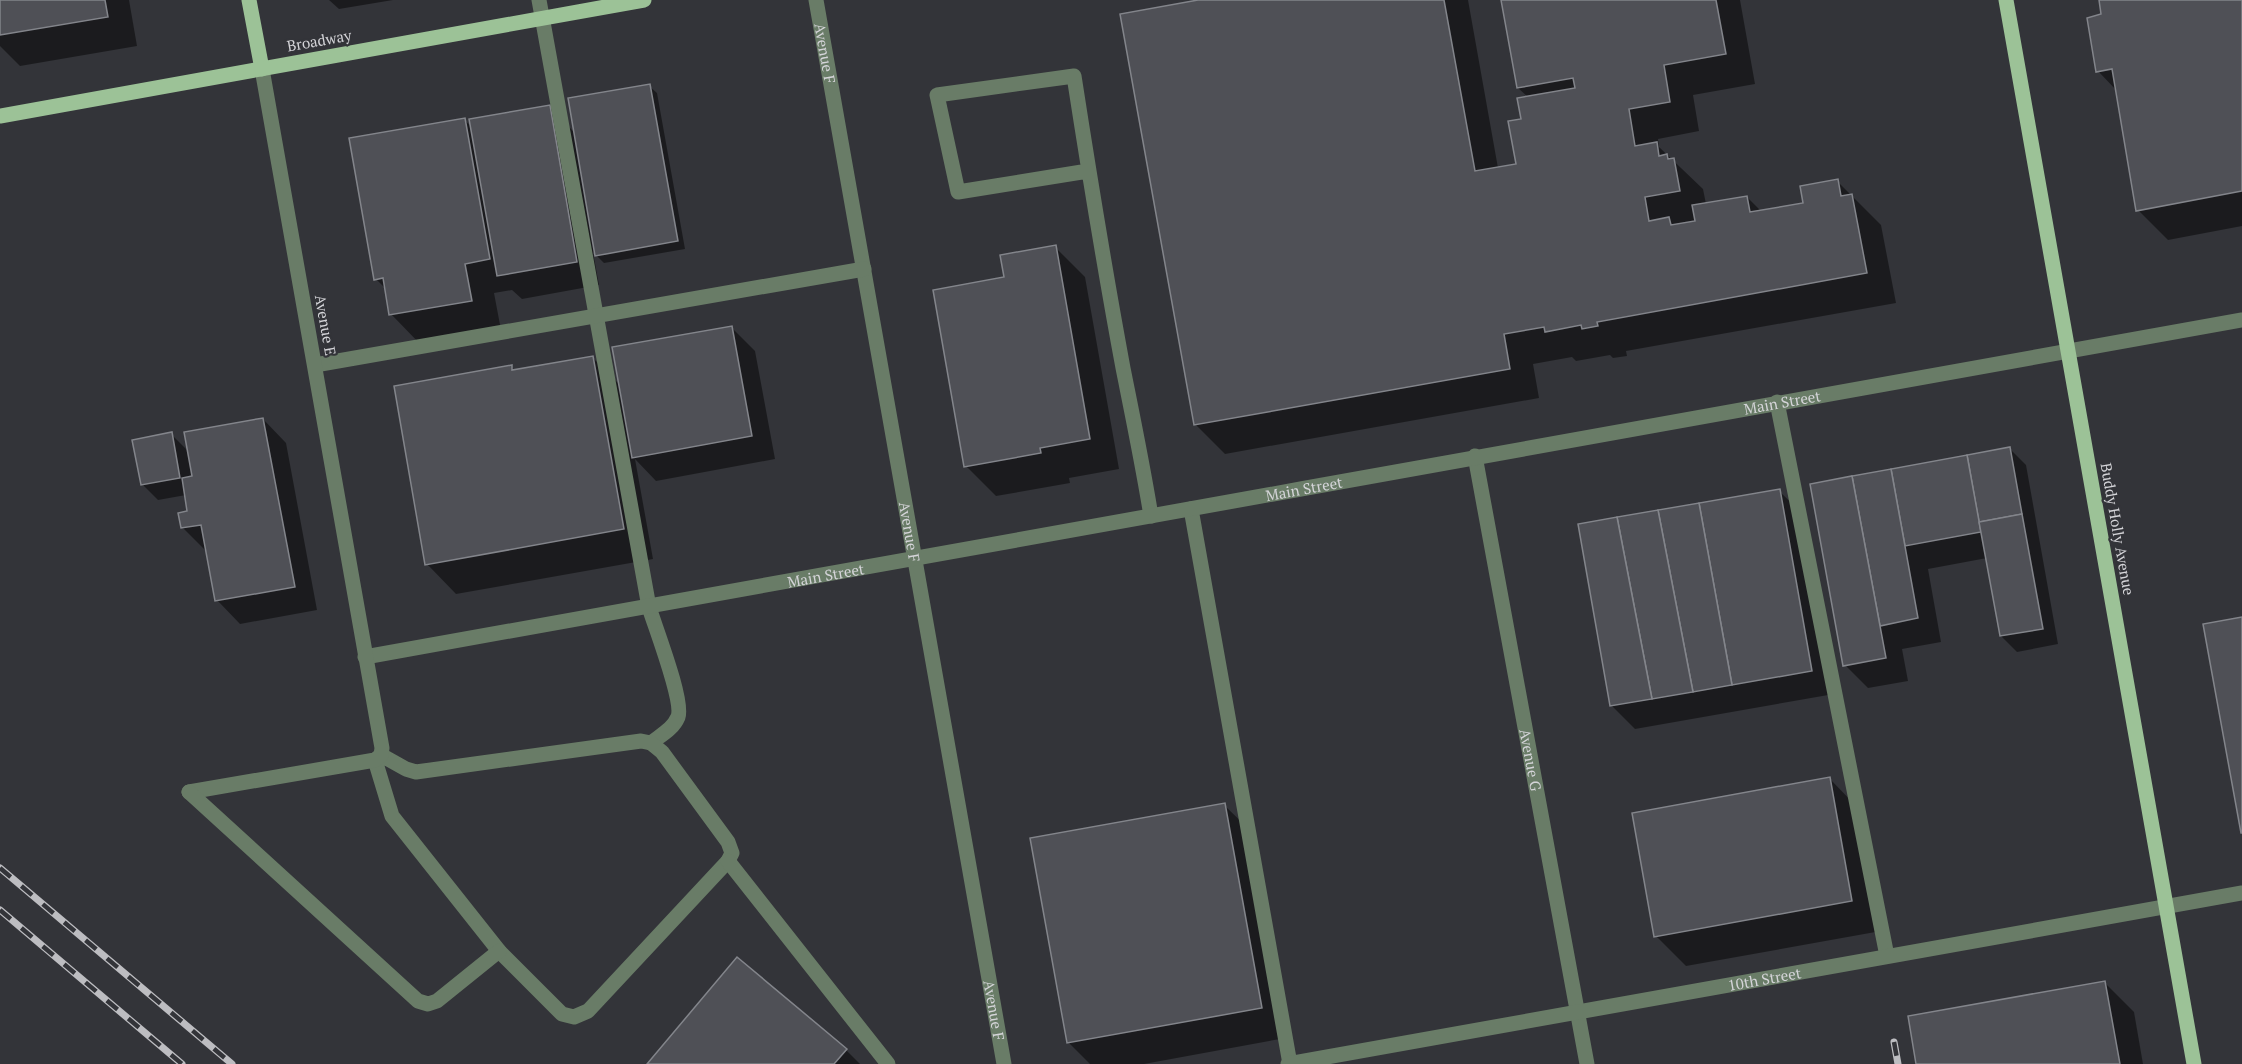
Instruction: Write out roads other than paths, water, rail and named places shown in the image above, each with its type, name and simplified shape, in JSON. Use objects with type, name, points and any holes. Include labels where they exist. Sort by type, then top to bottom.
[{"type":"main road","name":"Avenue E","points":[[249,0],[262,69]]},
{"type":"main road","name":"Broadway","points":[[0,116],[644,0]]},
{"type":"main road","name":"Buddy Holly Avenue","points":[[2006,0],[2194,1064]]},
{"type":"street","points":[[539,0],[649,607],[676,690],[679,715],[670,729],[651,743]]},
{"type":"street","name":"Avenue F","points":[[816,0],[1004,1064]]},
{"type":"street","name":"Avenue E","points":[[262,69],[364,657],[382,748],[378,757],[392,816],[499,951],[562,1014],[574,1017],[588,1011],[728,861]]},
{"type":"street","points":[[1088,171],[958,192],[938,95],[1074,75],[1088,171],[1142,455],[1151,516]]},
{"type":"street","points":[[315,365],[864,269]]},
{"type":"street","name":"Main Street","points":[[364,657],[915,560],[1475,456],[2242,320]]},
{"type":"street","points":[[1777,402],[1887,957]]},
{"type":"street","name":"Avenue G","points":[[1475,456],[1587,1064]]},
{"type":"street","points":[[1191,509],[1289,1064]]},
{"type":"street","points":[[499,951],[437,1001],[428,1004],[418,1001],[189,792],[378,757],[416,772],[641,741],[651,743],[662,752],[728,842],[732,853],[728,861],[888,1064]]},
{"type":"street","name":"10th Street","points":[[1289,1064],[2242,893]]},
{"type":"railway","points":[[0,868],[232,1064]]},
{"type":"railway","points":[[0,910],[182,1064]]},
{"type":"railway","points":[[1894,1042],[1898,1064]]}]
